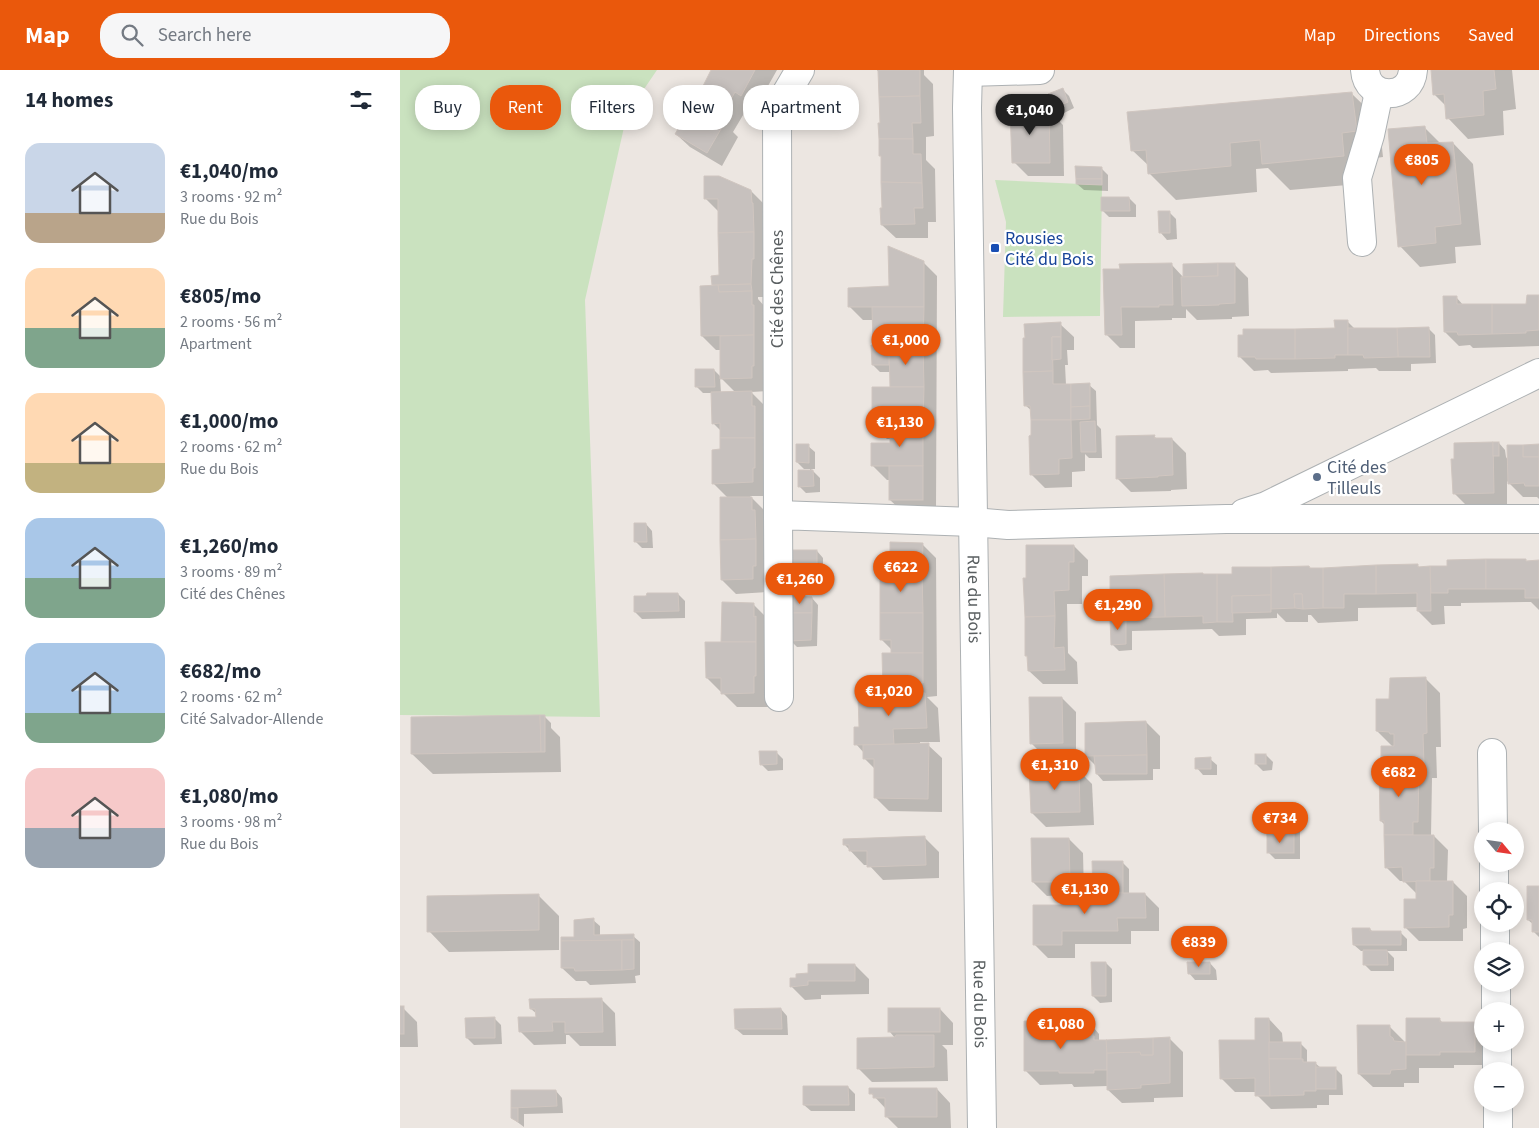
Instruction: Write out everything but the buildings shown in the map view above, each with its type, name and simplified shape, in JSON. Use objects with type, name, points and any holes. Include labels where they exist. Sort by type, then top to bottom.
[{"type":"street","name":"Cité des Chênes","points":[[779,697],[777,109],[800,70]]},
{"type":"street","points":[[968,71],[1040,70]]},
{"type":"street","points":[[1372,81],[1388,94],[1396,93],[1409,83],[1413,76],[1413,70]]},
{"type":"street","name":"Rue du Bois","points":[[968,71],[982,1128]]},
{"type":"street","points":[[1362,242],[1357,178],[1370,135],[1372,81]]},
{"type":"street","points":[[1226,519],[1266,506],[1539,373]]},
{"type":"street","points":[[778,515],[1008,525],[1226,519],[1539,519]]},
{"type":"street","points":[[1492,753],[1493,822]]},
{"type":"street","points":[[1498,1112],[1498,1128]]},
{"type":"green space","points":[[400,70],[657,70],[647,85],[571,85],[571,130],[623,130],[585,300],[600,717],[400,715]]},
{"type":"green space","points":[[995,180],[1102,185],[1100,316],[1003,317],[1006,222]]},
{"type":"place","name":"Rousies Cité du Bois","points":[[995,248]]},
{"type":"place","name":"Cité des Tilleuls","points":[[1317,477]]}]
